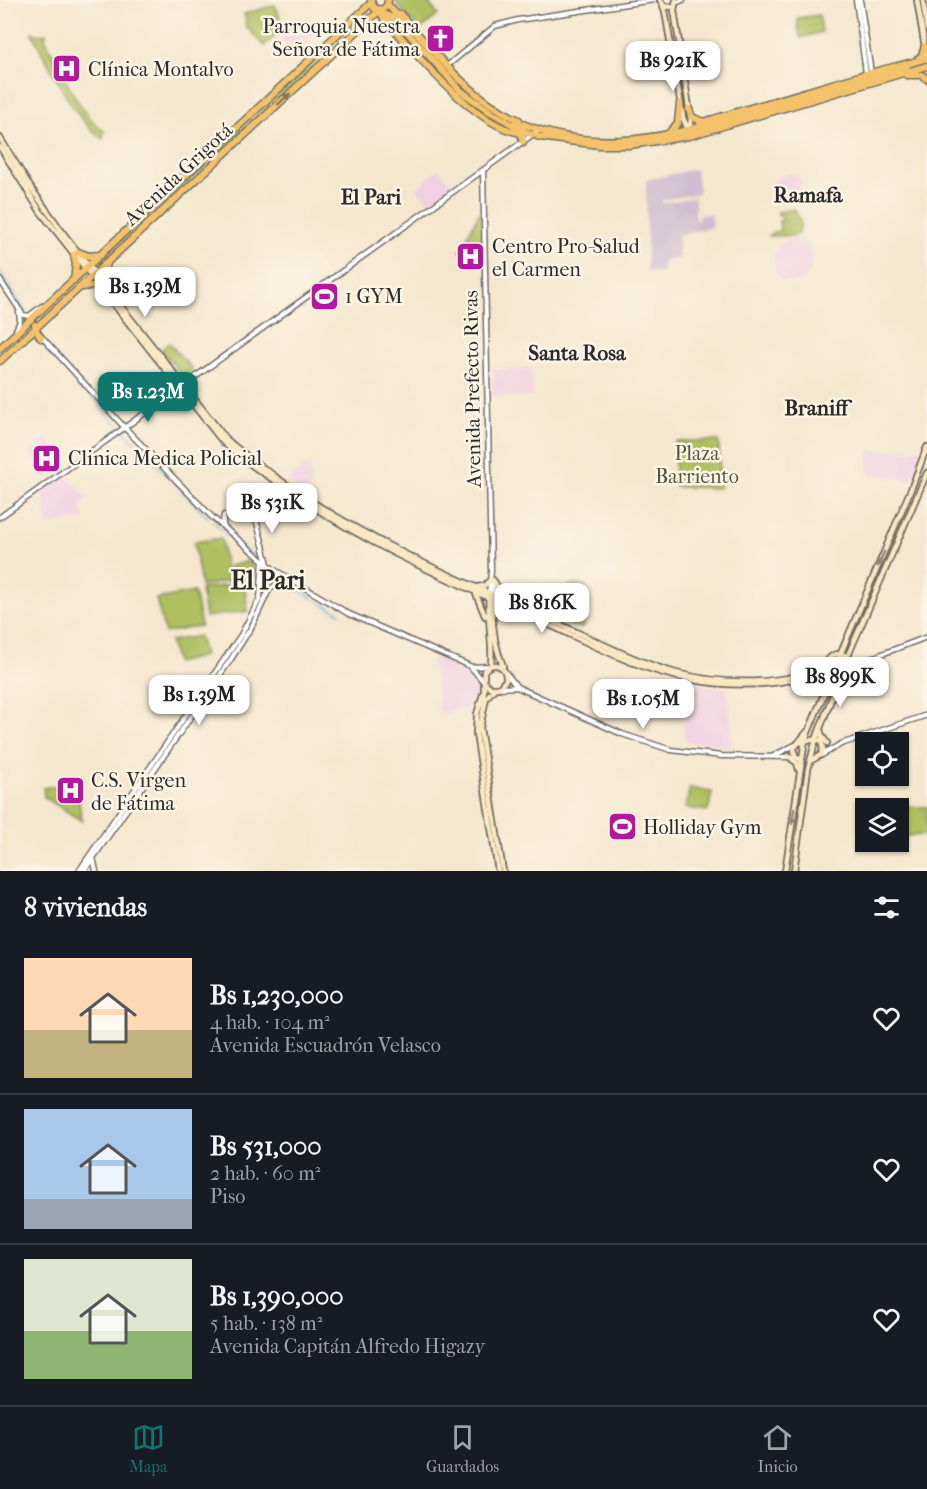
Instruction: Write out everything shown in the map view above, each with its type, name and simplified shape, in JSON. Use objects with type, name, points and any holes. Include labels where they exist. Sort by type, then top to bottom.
[{"type":"main road","points":[[676,139],[689,127],[703,122],[868,73],[927,59],[918,0]]},
{"type":"main road","points":[[923,0],[927,29]]},
{"type":"main road","points":[[371,1],[374,8],[395,20],[461,91],[527,136]]},
{"type":"main road","name":"Avenida Grigotá","points":[[0,361],[108,261],[371,1]]},
{"type":"main road","points":[[388,1],[464,88],[494,111],[539,130],[577,138],[609,141],[640,140],[794,101],[903,69],[922,55],[924,46]]},
{"type":"main road","points":[[388,1],[437,55],[444,66],[474,93],[514,117],[559,131],[594,136],[642,136],[668,133],[678,123],[680,103]]},
{"type":"main road","name":"Avenida Grigotá","points":[[0,348],[101,255],[380,11],[388,1]]},
{"type":"main road","points":[[662,4],[669,8],[675,2]]},
{"type":"main road","points":[[675,2],[675,19],[688,100],[689,127]]},
{"type":"main road","points":[[662,4],[667,21],[680,103],[689,127]]},
{"type":"main road","points":[[380,11],[456,96],[483,116],[527,136],[565,141],[618,146],[676,139],[927,66]]},
{"type":"main road","points":[[667,21],[671,17],[675,19]]},
{"type":"main road","points":[[674,67],[678,81],[681,83],[685,80]]},
{"type":"main road","points":[[897,75],[922,75],[927,79]]},
{"type":"main road","points":[[678,88],[685,87],[688,100]]},
{"type":"main road","points":[[474,93],[481,102]]},
{"type":"main road","points":[[769,102],[794,101]]},
{"type":"main road","points":[[689,109],[695,119],[703,122]]},
{"type":"main road","points":[[483,116],[503,119]]},
{"type":"main road","points":[[689,127],[704,132]]},
{"type":"main road","points":[[0,138],[43,206],[87,268],[175,374],[188,398],[223,442],[239,457],[335,522],[398,555],[572,635],[676,677],[752,684],[811,671],[828,660],[847,638],[927,473]]},
{"type":"main road","points":[[0,146],[7,149]]},
{"type":"main road","points":[[0,146],[31,197],[76,253],[89,256],[101,255]]},
{"type":"main road","points":[[15,171],[19,171],[26,180]]},
{"type":"main road","points":[[31,197],[43,206]]},
{"type":"main road","points":[[74,280],[76,253]]},
{"type":"main road","points":[[108,261],[104,276],[105,289],[164,367],[226,439],[247,457],[313,503]]},
{"type":"main road","points":[[79,288],[89,285],[105,289]]},
{"type":"main road","points":[[36,315],[35,328],[41,338]]},
{"type":"main road","points":[[9,352],[13,344],[26,332],[24,326]]},
{"type":"main road","points":[[137,334],[140,333],[148,341]]},
{"type":"main road","points":[[164,367],[172,375],[175,374]]},
{"type":"main road","points":[[188,398],[191,397],[198,404]]},
{"type":"main road","points":[[785,871],[799,773],[799,759],[794,752],[797,743],[810,729],[845,657],[899,529],[927,447]]},
{"type":"main road","points":[[239,457],[247,457]]},
{"type":"main road","points":[[278,478],[299,499]]},
{"type":"main road","points":[[278,502],[282,494],[280,484]]},
{"type":"main road","points":[[293,507],[302,496],[475,590],[488,624]]},
{"type":"main road","points":[[398,555],[407,555]]},
{"type":"main road","points":[[412,562],[421,561]]},
{"type":"main road","points":[[475,590],[491,580],[507,604],[569,628],[612,650]]},
{"type":"main road","name":"Avenida Prefecto Rivas","points":[[491,597],[496,643],[505,670]]},
{"type":"main road","name":"Avenida Prefecto Rivas","points":[[490,665],[492,653],[488,624],[491,597]]},
{"type":"main road","points":[[492,614],[499,607],[507,604]]},
{"type":"main road","points":[[557,628],[567,632],[569,628]]},
{"type":"main road","points":[[572,635],[575,632],[588,637]]},
{"type":"main road","points":[[832,697],[834,678],[845,657],[847,638]]},
{"type":"main road","points":[[828,660],[845,657]]},
{"type":"main road","points":[[799,759],[820,728],[832,697],[848,675],[851,667],[845,657]]},
{"type":"main road","points":[[631,658],[695,677],[724,681],[762,682],[820,675],[834,678],[848,675]]},
{"type":"main road","points":[[828,660],[826,669],[834,678]]},
{"type":"main road","points":[[498,871],[492,816],[480,728],[486,698],[506,680],[505,670],[498,665],[490,665],[484,671],[476,728],[492,816],[503,871]]},
{"type":"main road","points":[[798,679],[812,674],[811,671]]},
{"type":"main road","points":[[484,682],[490,688],[497,688]]},
{"type":"main road","points":[[820,728],[827,742]]},
{"type":"main road","points":[[794,871],[813,740],[810,729]]},
{"type":"main road","points":[[797,743],[813,740],[823,748],[807,778]]},
{"type":"main road","points":[[788,756],[796,763],[799,773]]},
{"type":"main road","points":[[799,759],[810,760],[820,756]]},
{"type":"main road","points":[[790,835],[792,846],[797,846]]},
{"type":"main road","points":[[788,849],[794,849],[796,860]]},
{"type":"street","points":[[675,2],[683,0]]},
{"type":"street","points":[[858,0],[868,73]]},
{"type":"street","points":[[444,66],[486,32],[499,25],[538,16],[652,1],[662,4]]},
{"type":"street","points":[[524,125],[527,136]]},
{"type":"street","points":[[0,517],[527,136],[539,130]]},
{"type":"street","name":"Avenida Prefecto Rivas","points":[[483,170],[491,597]]},
{"type":"street","points":[[0,280],[23,315],[29,316],[55,297]]},
{"type":"street","points":[[0,348],[19,324],[20,317],[16,306]]},
{"type":"street","points":[[41,338],[40,326],[44,320]]},
{"type":"street","points":[[21,342],[35,336],[41,338],[122,429],[225,529],[268,565],[349,614],[470,666],[484,682]]},
{"type":"street","points":[[268,565],[253,508],[299,499]]},
{"type":"street","points":[[224,515],[222,521],[225,529]]},
{"type":"street","points":[[84,871],[189,716],[252,614],[262,592],[263,561]]},
{"type":"street","points":[[79,871],[245,638],[269,590],[286,577]]},
{"type":"street","points":[[845,657],[860,662],[927,637]]},
{"type":"street","points":[[848,675],[869,659]]},
{"type":"street","points":[[470,666],[490,665]]},
{"type":"street","points":[[505,670],[517,687]]},
{"type":"street","points":[[497,688],[517,687],[644,742],[696,753],[788,756],[799,759]]},
{"type":"street","points":[[820,756],[841,744],[927,715]]},
{"type":"street","points":[[813,740],[841,744]]},
{"type":"street","points":[[774,756],[797,743]]},
{"type":"street","points":[[93,851],[96,871]]},
{"type":"shaded area","points":[[296,17],[317,31],[303,42],[305,45],[294,54],[280,38],[285,33],[286,25]]},
{"type":"shaded area","points":[[438,169],[453,186],[430,203],[416,189]]},
{"type":"shaded area","points":[[695,169],[699,190],[697,194],[662,200],[662,203],[695,197],[695,220],[700,215],[711,214],[713,227],[678,235],[679,259],[664,259],[663,272],[647,272],[646,180]]},
{"type":"shaded area","points":[[795,173],[801,181],[798,196],[783,199],[775,189],[775,178]]},
{"type":"shaded area","points":[[788,239],[807,243],[812,253],[809,273],[797,282],[783,281],[775,271],[774,255],[777,248]]},
{"type":"shaded area","points":[[532,368],[533,397],[495,397],[492,394],[494,369]]},
{"type":"shaded area","name":"Clinica Medica Policial","points":[[47,437],[65,464],[46,479],[29,451]]},
{"type":"shaded area","points":[[922,449],[912,479],[868,475],[869,450]]},
{"type":"shaded area","points":[[309,466],[312,487],[303,492],[287,480]]},
{"type":"shaded area","points":[[64,474],[88,498],[81,504],[84,519],[48,525],[44,496],[41,493]]},
{"type":"shaded area","points":[[438,658],[471,673],[477,679],[480,692],[477,704],[439,713],[432,660]]},
{"type":"shaded area","points":[[685,681],[727,688],[733,745],[730,747],[688,742],[684,738],[683,683]]},
{"type":"green space","points":[[396,0],[426,0],[438,15],[420,30],[397,5]]},
{"type":"green space","points":[[275,5],[280,19],[280,28],[264,46],[245,25],[244,14]]},
{"type":"green space","points":[[368,11],[371,14],[218,155],[215,155],[215,153]]},
{"type":"green space","points":[[819,15],[822,32],[800,38],[797,18]]},
{"type":"green space","points":[[32,32],[39,35],[46,33],[45,39],[70,88],[77,101],[104,131],[103,139],[93,131],[73,107]]},
{"type":"green space","points":[[205,161],[208,164],[98,267],[95,265],[95,263]]},
{"type":"green space","points":[[795,209],[801,224],[798,233],[793,236],[769,236],[780,231],[779,221],[783,220],[778,216],[778,212]]},
{"type":"green space","points":[[479,213],[482,213],[483,251],[460,251]]},
{"type":"green space","points":[[169,343],[192,369],[183,377],[161,350]]},
{"type":"green space","name":"Plaza Barriento","points":[[676,441],[718,441],[720,486],[718,488],[675,487]]},
{"type":"green space","points":[[221,538],[228,581],[201,586],[194,542]]},
{"type":"green space","points":[[251,561],[254,578],[232,583],[229,566]]},
{"type":"green space","points":[[244,583],[248,611],[205,617],[201,589]]},
{"type":"green space","points":[[570,585],[586,585],[587,612],[582,628],[567,624]]},
{"type":"green space","points":[[194,592],[201,626],[165,633],[156,599]]},
{"type":"green space","points":[[199,636],[204,656],[176,663],[170,641]]},
{"type":"green space","points":[[76,783],[82,821],[44,797],[43,788]]},
{"type":"green space","points":[[690,788],[712,792],[708,811],[685,808]]},
{"type":"green space","points":[[909,806],[927,807],[927,835],[909,836]]},
{"type":"waterway","points":[[393,21],[446,79]]},
{"type":"waterway","points":[[0,271],[26,313]]},
{"type":"waterway","points":[[45,346],[208,517]]},
{"type":"waterway","points":[[814,731],[927,461]]},
{"type":"waterway","points":[[212,521],[259,562]]},
{"type":"waterway","points":[[264,567],[279,578]]},
{"type":"waterway","points":[[296,588],[314,599]]},
{"type":"waterway","points":[[323,604],[340,613]]},
{"type":"waterway","points":[[478,732],[491,812]]},
{"type":"waterway","points":[[492,819],[497,847]]},
{"type":"waterway","points":[[789,871],[790,861]]},
{"type":"place","name":"Parroquia Nuestra Señora de Fátima","points":[[441,38]]},
{"type":"place","name":"Clínica Montalvo","points":[[67,69]]},
{"type":"place","name":"Centro Pro-Salud el Carmen","points":[[471,257]]},
{"type":"place","name":"1 GYM","points":[[324,296]]},
{"type":"place","name":"Clinica Medica Policial","points":[[47,458]]},
{"type":"place","name":"C.S. Virgen de Fátima","points":[[70,791]]},
{"type":"place","name":"Holliday Gym","points":[[622,827]]},
{"type":"district","name":"Ramafa","points":[[808,195]]},
{"type":"district","name":"El Pari","points":[[371,197]]},
{"type":"district","name":"Santa Rosa","points":[[577,353]]},
{"type":"district","name":"Braniff","points":[[816,408]]},
{"type":"district","name":"El Pari","points":[[268,580]]}]
